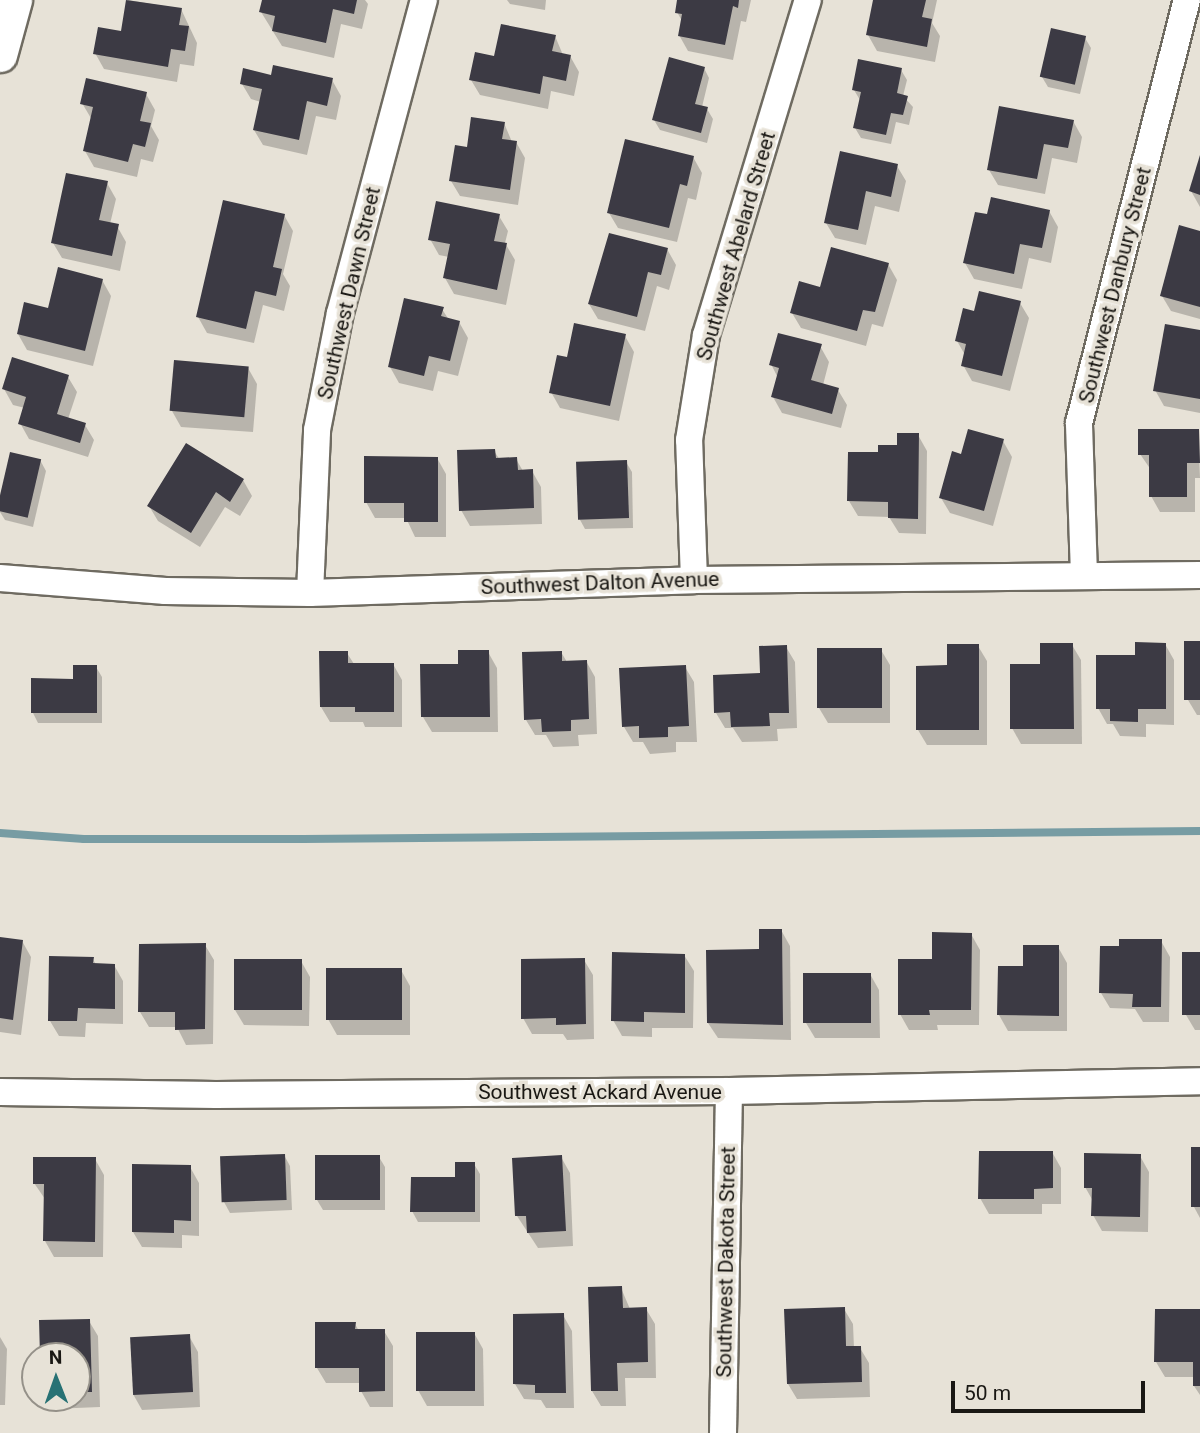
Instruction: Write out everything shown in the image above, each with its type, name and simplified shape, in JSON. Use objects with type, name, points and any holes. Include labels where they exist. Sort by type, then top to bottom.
[{"type":"street","points":[[0,55],[15,0]]},
{"type":"street","name":"Southwest Dawn Street","points":[[310,593],[320,417],[340,313],[424,0]]},
{"type":"street","name":"Southwest Abelard Street","points":[[694,580],[689,440],[706,335],[808,0]]},
{"type":"street","name":"Southwest Danbury Street","points":[[1084,575],[1079,423],[1187,0]]},
{"type":"street","name":"Southwest Dalton Avenue","points":[[0,579],[165,591],[310,593],[694,580],[1200,575]]},
{"type":"street","name":"Southwest Ackard Avenue","points":[[0,1092],[216,1095],[729,1091],[1200,1081]]},
{"type":"street","name":"Southwest Dakota Street","points":[[723,1433],[729,1091]]},
{"type":"building","points":[[126,0],[182,8],[179,25],[189,26],[185,51],[171,49],[168,67],[93,54],[98,27],[121,31]]},
{"type":"building","points":[[262,0],[357,0],[354,14],[333,9],[326,43],[272,31],[275,16],[259,12]]},
{"type":"building","points":[[677,0],[739,0],[738,8],[733,6],[725,45],[678,36],[682,14],[675,13]]},
{"type":"building","points":[[873,0],[926,0],[922,17],[932,19],[927,47],[866,35]]},
{"type":"building","points":[[501,24],[556,35],[552,51],[571,55],[566,81],[543,76],[540,94],[469,80],[475,52],[494,56]]},
{"type":"building","points":[[1051,28],[1086,36],[1075,85],[1040,77]]},
{"type":"building","points":[[669,57],[705,67],[695,104],[708,107],[701,133],[652,120]]},
{"type":"building","points":[[858,59],[902,68],[897,93],[908,96],[903,115],[891,113],[886,135],[853,128],[861,92],[852,90]]},
{"type":"building","points":[[273,65],[333,78],[327,106],[307,101],[299,140],[253,130],[262,89],[240,84],[243,68],[271,75]]},
{"type":"building","points":[[86,78],[147,92],[140,121],[151,123],[145,147],[133,144],[128,162],[83,151],[93,107],[80,104]]},
{"type":"building","points":[[999,106],[1074,120],[1068,148],[1044,144],[1037,179],[987,170]]},
{"type":"building","points":[[471,117],[505,122],[502,139],[517,141],[510,190],[449,181],[455,145],[467,147]]},
{"type":"building","points":[[625,139],[694,156],[687,186],[680,184],[669,228],[607,213]]},
{"type":"building","points":[[840,151],[898,164],[891,197],[866,191],[858,230],[824,223]]},
{"type":"building","points":[[1200,155],[1200,195],[1189,191]]},
{"type":"building","points":[[66,173],[108,181],[99,220],[119,224],[112,256],[51,243]]},
{"type":"building","points":[[991,197],[1050,210],[1042,248],[1020,244],[1014,274],[963,263],[975,212],[987,214]]},
{"type":"building","points":[[223,200],[285,214],[273,267],[282,269],[276,296],[255,291],[246,329],[196,317]]},
{"type":"building","points":[[436,201],[500,214],[494,241],[507,243],[497,290],[443,278],[450,244],[428,240]]},
{"type":"building","points":[[1179,225],[1200,231],[1200,307],[1160,296]]},
{"type":"building","points":[[609,233],[668,248],[661,275],[648,272],[637,317],[588,304]]},
{"type":"building","points":[[831,247],[889,263],[875,312],[863,310],[857,331],[790,313],[799,281],[820,287]]},
{"type":"building","points":[[58,267],[103,279],[85,351],[17,334],[24,302],[48,308]]},
{"type":"building","points":[[979,291],[1021,301],[1002,376],[961,366],[966,344],[955,341],[963,308],[974,311]]},
{"type":"building","points":[[404,298],[444,307],[441,316],[460,321],[450,361],[429,356],[424,376],[388,367]]},
{"type":"building","points":[[574,323],[626,334],[610,406],[549,393],[557,355],[567,357]]},
{"type":"building","points":[[1165,324],[1200,330],[1200,399],[1153,391]]},
{"type":"building","points":[[778,333],[822,344],[811,380],[839,388],[832,414],[771,397],[779,368],[769,365]]},
{"type":"building","points":[[12,357],[69,375],[57,414],[86,423],[80,443],[18,424],[26,397],[2,389]]},
{"type":"building","points":[[174,360],[249,367],[244,417],[170,411]]},
{"type":"building","points":[[968,429],[1004,439],[984,511],[939,498],[952,451],[961,454]]},
{"type":"building","points":[[1138,429],[1199,429],[1200,463],[1187,463],[1187,497],[1149,497],[1149,455],[1138,455]]},
{"type":"building","points":[[897,433],[919,433],[918,519],[888,518],[888,502],[847,501],[848,452],[878,452],[878,445],[897,445]]},
{"type":"building","points":[[186,443],[244,479],[230,502],[216,492],[191,533],[147,506]]},
{"type":"building","points":[[495,449],[496,458],[517,457],[518,470],[533,469],[534,508],[459,511],[457,450]]},
{"type":"building","points":[[10,452],[41,459],[28,518],[0,511],[0,495]]},
{"type":"building","points":[[364,456],[438,457],[438,522],[404,522],[404,503],[364,503]]},
{"type":"building","points":[[627,460],[629,518],[578,520],[576,462]]},
{"type":"building","points":[[1184,641],[1200,641],[1200,700],[1184,700]]},
{"type":"building","points":[[1135,642],[1166,643],[1166,709],[1138,709],[1138,722],[1110,721],[1110,709],[1096,709],[1096,655],[1135,655]]},
{"type":"building","points":[[1040,643],[1073,643],[1074,729],[1010,729],[1010,664],[1040,664]]},
{"type":"building","points":[[947,644],[979,644],[979,730],[916,730],[916,666],[947,665]]},
{"type":"building","points":[[787,645],[789,713],[769,713],[770,726],[731,727],[730,712],[714,713],[713,675],[760,673],[759,646]]},
{"type":"building","points":[[817,648],[882,648],[882,708],[817,708]]},
{"type":"building","points":[[458,650],[489,650],[490,717],[421,717],[420,664],[458,664]]},
{"type":"building","points":[[319,651],[348,651],[348,663],[394,663],[394,712],[355,712],[355,707],[320,707]]},
{"type":"building","points":[[562,651],[562,661],[587,660],[589,719],[571,720],[571,731],[542,732],[541,719],[524,720],[522,652]]},
{"type":"building","points":[[73,665],[97,665],[97,713],[31,713],[31,678],[73,679]]},
{"type":"building","points":[[686,665],[689,726],[668,727],[668,737],[639,738],[639,726],[622,727],[619,668]]},
{"type":"building","points":[[759,929],[782,929],[783,1025],[707,1023],[706,950],[759,949]]},
{"type":"building","points":[[932,932],[972,933],[971,1010],[929,1010],[930,1015],[898,1015],[898,959],[932,959]]},
{"type":"building","points":[[0,937],[23,940],[13,1020],[0,1018]]},
{"type":"building","points":[[1119,939],[1162,939],[1161,1007],[1132,1007],[1133,994],[1099,993],[1100,946],[1119,946]]},
{"type":"building","points":[[206,943],[205,1029],[175,1030],[175,1012],[138,1012],[139,944]]},
{"type":"building","points":[[1023,945],[1059,945],[1059,1016],[997,1015],[998,966],[1023,966]]},
{"type":"building","points":[[612,952],[685,954],[685,1013],[644,1012],[644,1022],[611,1021]]},
{"type":"building","points":[[1182,952],[1200,952],[1200,1015],[1182,1015]]},
{"type":"building","points":[[49,956],[94,957],[93,963],[115,964],[115,1009],[78,1008],[77,1021],[48,1021]]},
{"type":"building","points":[[585,958],[586,1024],[556,1025],[556,1018],[521,1019],[521,959]]},
{"type":"building","points":[[234,959],[302,959],[302,1010],[234,1010]]},
{"type":"building","points":[[326,968],[402,968],[402,1020],[326,1020]]},
{"type":"building","points":[[803,973],[871,973],[871,1023],[803,1023]]},
{"type":"building","points":[[1191,1147],[1200,1147],[1200,1207],[1191,1207]]},
{"type":"building","points":[[979,1151],[1053,1151],[1053,1188],[1034,1189],[1034,1199],[978,1199]]},
{"type":"building","points":[[1084,1153],[1141,1154],[1140,1217],[1091,1216],[1092,1188],[1084,1188]]},
{"type":"building","points":[[285,1154],[287,1200],[222,1202],[220,1156]]},
{"type":"building","points":[[315,1155],[380,1155],[380,1200],[315,1200]]},
{"type":"building","points":[[562,1155],[566,1231],[527,1233],[526,1216],[515,1216],[512,1158]]},
{"type":"building","points":[[33,1157],[96,1157],[95,1242],[43,1241],[44,1184],[33,1184]]},
{"type":"building","points":[[455,1162],[475,1162],[475,1212],[410,1212],[411,1177],[455,1177]]},
{"type":"building","points":[[132,1164],[191,1165],[191,1221],[174,1220],[174,1233],[132,1232]]},
{"type":"building","points":[[622,1286],[623,1308],[647,1307],[648,1362],[617,1363],[618,1391],[591,1391],[588,1287]]},
{"type":"building","points":[[845,1307],[846,1346],[861,1346],[862,1382],[787,1384],[784,1309]]},
{"type":"building","points":[[1155,1309],[1200,1309],[1200,1386],[1193,1386],[1193,1362],[1154,1362]]},
{"type":"building","points":[[564,1313],[566,1393],[535,1393],[535,1385],[513,1384],[513,1314]]},
{"type":"building","points":[[90,1319],[91,1342],[40,1342],[39,1320]]},
{"type":"building","points":[[315,1322],[356,1322],[355,1329],[385,1329],[385,1391],[359,1392],[359,1368],[315,1368]]},
{"type":"building","points":[[416,1332],[475,1332],[475,1391],[416,1391]]},
{"type":"building","points":[[190,1334],[193,1392],[133,1395],[130,1337]]},
{"type":"waterway","points":[[0,833],[84,839],[303,839],[1200,831]]}]
